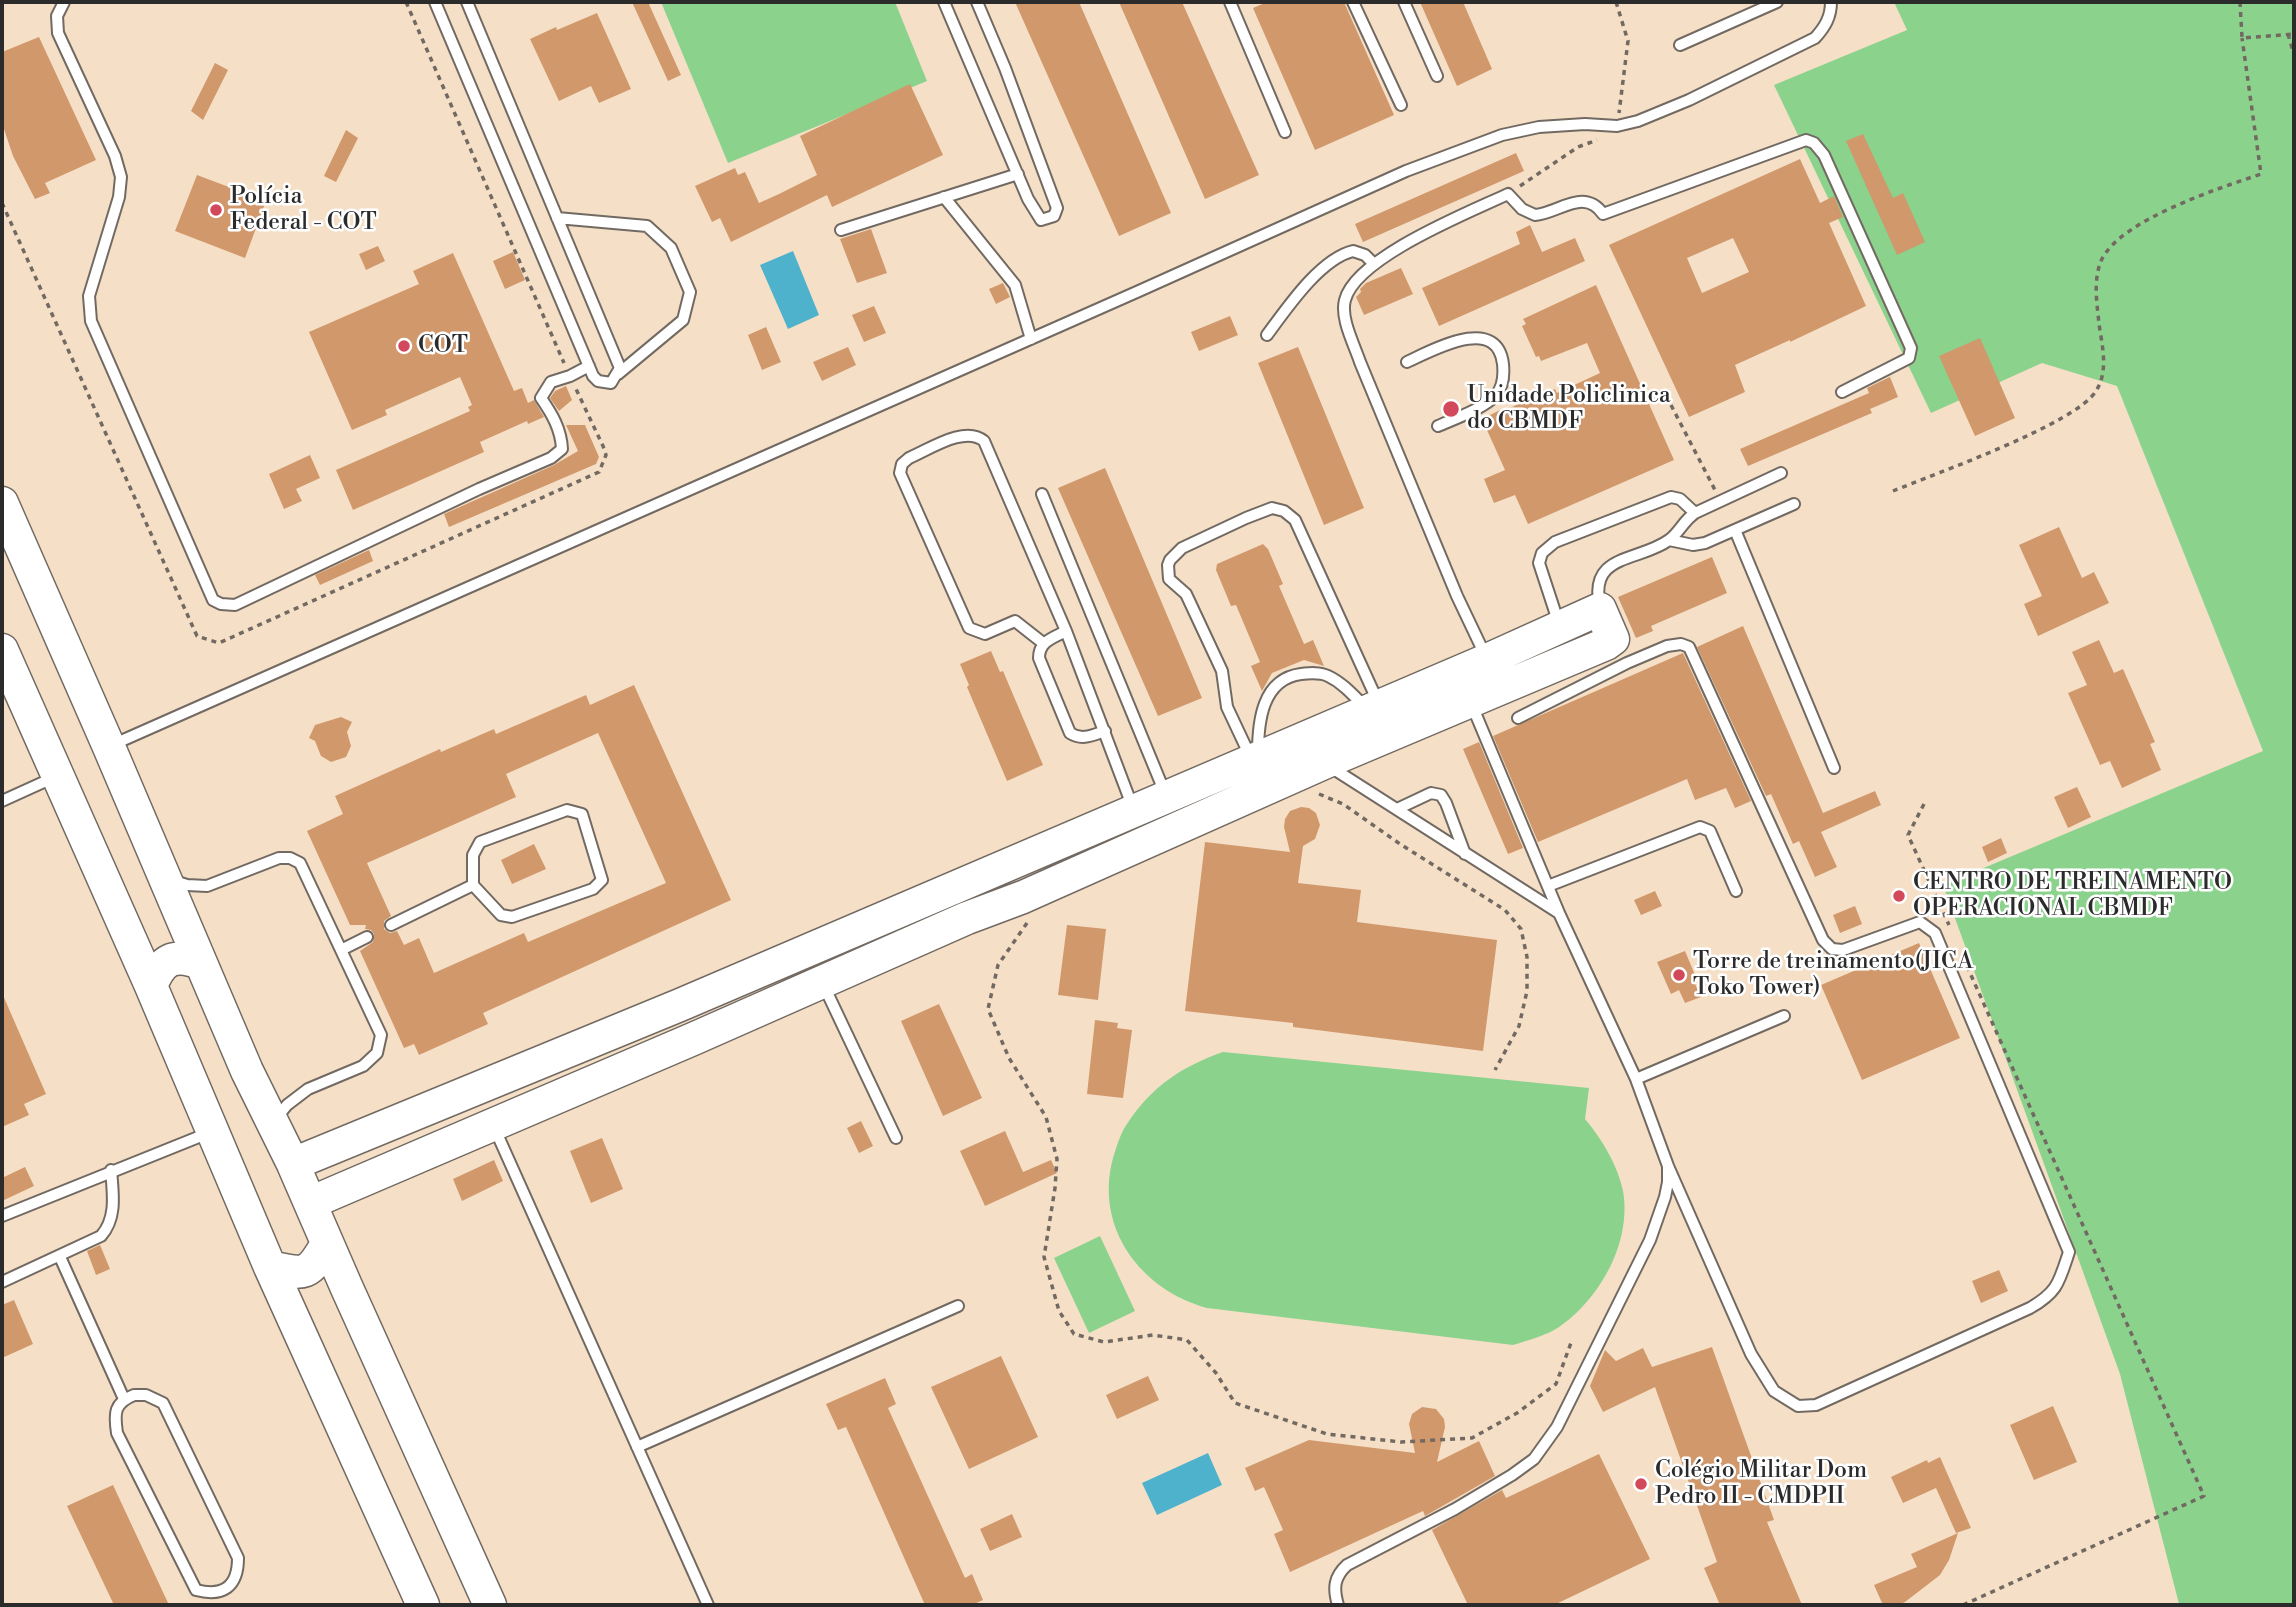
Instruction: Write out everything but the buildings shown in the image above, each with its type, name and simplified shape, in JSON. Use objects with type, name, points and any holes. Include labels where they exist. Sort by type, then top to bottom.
[{"type":"street","points":[[2,505],[166,878],[247,1072],[274,1122],[491,1605]]},
{"type":"street","points":[[293,1164],[680,1005],[1487,660],[1600,609],[1620,651],[1562,663],[1324,762],[1023,897],[967,918],[310,1203]]},
{"type":"street","points":[[1556,628],[1562,663]]},
{"type":"street","points":[[2,650],[151,986],[270,1267],[423,1605]]},
{"type":"street","points":[[1241,798],[1245,762]]},
{"type":"street","points":[[951,888],[967,918]]},
{"type":"street","points":[[151,986],[158,969],[170,961],[185,957],[201,963]]},
{"type":"street","points":[[680,1005],[693,1039]]},
{"type":"street","points":[[444,1103],[484,1128]]},
{"type":"street","points":[[270,1267],[304,1272],[314,1266],[327,1244]]},
{"type":"lane","points":[[64,2],[57,16],[58,33],[115,156],[121,177],[119,197],[89,296],[91,321],[213,600],[235,606],[479,489],[551,458],[562,449],[561,436],[553,415],[541,398],[551,382],[589,366]]},
{"type":"lane","points":[[435,2],[589,366],[598,381],[611,383],[618,374],[683,320],[690,292],[671,248],[647,226],[557,218]]},
{"type":"lane","points":[[467,2],[620,368],[618,374]]},
{"type":"lane","points":[[944,2],[1038,217],[1041,220],[1054,216],[1057,208],[976,2]]},
{"type":"lane","points":[[1230,2],[1285,132]]},
{"type":"lane","points":[[1353,2],[1401,105]]},
{"type":"lane","points":[[1404,2],[1437,76]]},
{"type":"lane","points":[[1680,45],[1777,2]]},
{"type":"lane","points":[[109,747],[1406,171],[1490,139],[1539,127],[1585,124],[1617,126],[1638,121],[1689,100],[1815,38],[1825,28],[1831,2]]},
{"type":"lane","points":[[1487,660],[1457,596],[1348,327],[1344,311],[1345,298],[1352,286],[1374,264],[1411,240],[1508,194],[1521,209],[1535,215],[1576,201],[1593,204],[1603,214],[1806,141],[1814,143],[1824,155],[1911,348],[1909,358],[1842,392]]},
{"type":"lane","points":[[841,230],[1018,174]]},
{"type":"lane","points":[[944,197],[1015,285],[1031,339]]},
{"type":"lane","points":[[1267,334],[1328,263],[1353,251],[1365,255],[1374,264]]},
{"type":"lane","points":[[1407,362],[1464,338],[1492,341],[1501,355],[1503,376],[1495,397],[1438,426]]},
{"type":"lane","points":[[1043,643],[1015,621],[985,634],[969,628],[900,473],[902,464],[909,457],[966,433],[977,435],[985,441],[1066,631],[1134,810]]},
{"type":"lane","points":[[1600,609],[1597,591],[1599,578],[1612,564],[1670,540],[1695,513],[1781,473]]},
{"type":"lane","points":[[1042,494],[1167,796]]},
{"type":"lane","points":[[1556,628],[1539,563],[1547,548],[1555,542],[1671,497],[1680,499],[1695,513]]},
{"type":"lane","points":[[1670,540],[1693,545],[1705,543],[1794,504]]},
{"type":"lane","points":[[1245,762],[1227,707],[1222,671],[1186,594],[1169,579],[1168,571],[1170,560],[1182,548],[1246,518],[1272,508],[1284,511],[1295,520],[1373,707]]},
{"type":"lane","points":[[1735,530],[1834,768]]},
{"type":"lane","points":[[1066,631],[1043,643],[1039,658],[1070,733],[1077,737],[1088,737],[1105,731]]},
{"type":"lane","points":[[1471,702],[1559,913],[1636,1079],[1668,1166],[1751,1354],[1774,1391],[1798,1406],[1816,1405],[2049,1297],[2060,1280],[2069,1252],[1935,933],[1920,922],[1843,950],[1832,949],[1823,940],[1689,648],[1681,644],[1620,651],[1518,718]]},
{"type":"lane","points":[[1245,762],[1258,735],[1262,708],[1276,685],[1296,675],[1326,675],[1373,707]]},
{"type":"lane","points":[[1324,762],[1559,913]]},
{"type":"lane","points":[[2,801],[58,776]]},
{"type":"lane","points":[[1397,808],[1431,793],[1440,795],[1446,803],[1465,854]]},
{"type":"lane","points":[[567,810],[582,814],[602,880],[593,889],[512,917],[501,915],[473,885],[473,855],[480,842],[567,810]]},
{"type":"lane","points":[[1548,886],[1700,827],[1710,831],[1736,891]]},
{"type":"lane","points":[[166,878],[187,885],[207,886],[279,858],[290,858],[300,863],[381,1035],[377,1053],[363,1066],[308,1089],[287,1105],[274,1122]]},
{"type":"lane","points":[[391,925],[473,885]]},
{"type":"lane","points":[[341,950],[367,937]]},
{"type":"lane","points":[[823,982],[896,1138]]},
{"type":"lane","points":[[1636,1079],[1784,1016]]},
{"type":"lane","points":[[484,1128],[637,1447],[708,1605]]},
{"type":"lane","points":[[2,1216],[211,1132]]},
{"type":"lane","points":[[1338,1605],[1335,1582],[1338,1573],[1347,1565],[1455,1509],[1512,1475],[1543,1449],[1557,1427],[1650,1240],[1665,1197],[1668,1166]]},
{"type":"lane","points":[[2,1282],[101,1236],[110,1226],[114,1198],[111,1170]]},
{"type":"lane","points":[[60,1257],[124,1399]]},
{"type":"lane","points":[[637,1447],[958,1306]]},
{"type":"lane","points":[[134,1395],[146,1395],[163,1403],[238,1558],[238,1571],[233,1582],[223,1591],[211,1594],[196,1590],[117,1433],[116,1410],[124,1399],[134,1395]]},
{"type":"path","points":[[2,203],[197,636],[219,643],[599,472],[606,455],[603,446],[406,2]]},
{"type":"path","points":[[1893,491],[2056,422],[2084,403],[2096,392],[2102,375],[2104,357],[2096,298],[2096,275],[2110,247],[2127,232],[2156,216],[2216,189],[2261,174],[2242,38],[2240,2]]},
{"type":"path","points":[[2288,34],[2294,55]]},
{"type":"path","points":[[2242,38],[2294,34]]},
{"type":"path","points":[[1671,405],[1720,502]]},
{"type":"path","points":[[1317,793],[1343,804],[1400,844],[1505,910],[1521,929],[1527,957],[1527,991],[1519,1026],[1495,1070]]},
{"type":"path","points":[[1033,914],[998,965],[988,1009],[1009,1058],[1046,1117],[1057,1159],[1044,1257],[1059,1311],[1073,1334],[1104,1342],[1153,1335],[1187,1340],[1216,1373],[1235,1403],[1327,1434],[1401,1442],[1472,1438],[1517,1413],[1556,1384],[1572,1340]]},
{"type":"green space","points":[[661,2],[895,2],[927,81],[728,163]]},
{"type":"green space","points":[[1894,2],[2294,2],[2294,1605],[2179,1604],[2120,1374],[1943,885],[2263,751],[2117,386],[2042,363],[1931,413],[1774,85],[1907,30]]},
{"type":"green space","points":[[1223,1052],[1589,1088],[1585,1119],[1603,1144],[1623,1191],[1623,1230],[1610,1268],[1588,1301],[1559,1327],[1513,1345],[1207,1308],[1183,1299],[1162,1287],[1143,1271],[1128,1252],[1117,1231],[1110,1208],[1109,1184],[1113,1158],[1125,1128],[1157,1088],[1181,1071]]},
{"type":"green space","points":[[1100,1236],[1135,1311],[1089,1333],[1054,1258]]},
{"type":"water","points":[[793,251],[819,315],[788,329],[760,265]]},
{"type":"water","points":[[1208,1453],[1222,1485],[1157,1515],[1142,1483]]},
{"type":"place","name":"Polícia Federal - COT","points":[[216,210]]},
{"type":"place","name":"COT","points":[[404,346]]},
{"type":"place","name":"Unidade Policlinica do CBMDF","points":[[1451,409]]},
{"type":"place","name":"CENTRO DE TREINAMENTO OPERACIONAL CBMDF","points":[[1899,896]]},
{"type":"place","name":"Torre de treinamento(JICA Toko Tower)","points":[[1679,975]]},
{"type":"place","name":"Colégio Militar Dom Pedro II - CMDPII","points":[[1641,1484]]}]
